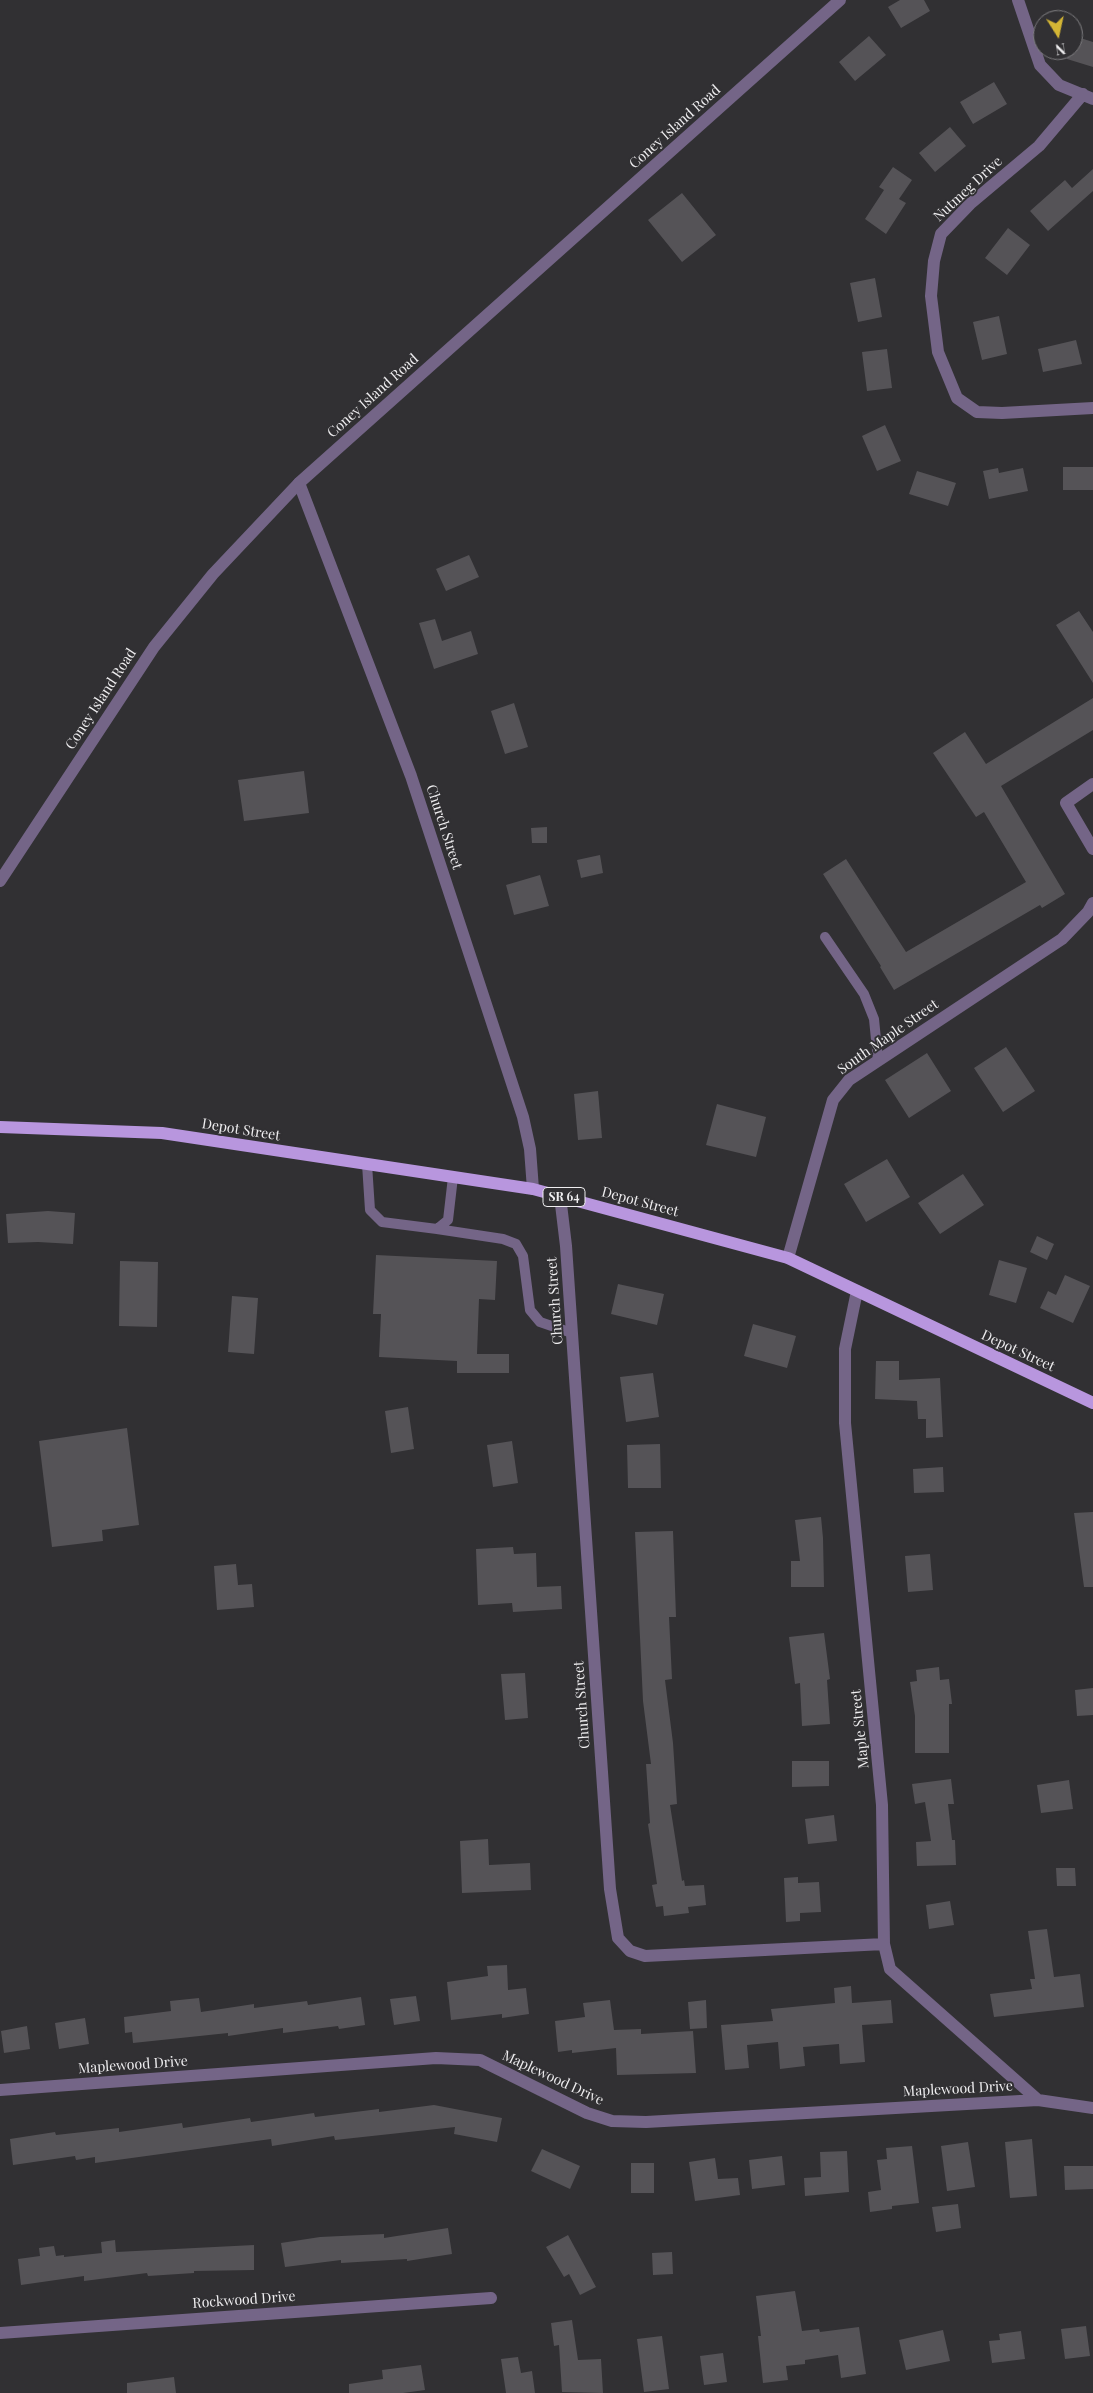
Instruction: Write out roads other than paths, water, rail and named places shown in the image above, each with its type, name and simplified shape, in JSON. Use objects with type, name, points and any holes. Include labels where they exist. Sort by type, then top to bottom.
[{"type":"main road","name":"Depot Street","points":[[0,1127],[162,1133],[533,1189],[788,1258],[1093,1402]]},
{"type":"street","name":"Coney Island Road","points":[[0,880],[154,647],[213,574],[299,483],[840,0]]},
{"type":"street","points":[[1018,0],[1040,65],[1059,85],[1088,97]]},
{"type":"street","name":"Nutmeg Drive","points":[[1088,97],[1039,146],[970,204],[941,234],[934,261],[931,296],[938,352],[957,398],[977,412],[1002,413],[1093,408]]},
{"type":"street","name":"Church Street","points":[[299,483],[411,776],[523,1118],[530,1149],[533,1189]]},
{"type":"street","points":[[1093,784],[1066,803],[1093,849]]},
{"type":"street","name":"South Maple Street","points":[[788,1258],[833,1100],[849,1080],[1062,939],[1088,912],[1093,903]]},
{"type":"street","name":"Church Street","points":[[560,1196],[566,1246],[610,1889],[618,1938],[630,1951],[645,1956],[884,1944]]},
{"type":"street","name":"Maple Street","points":[[857,1291],[845,1349],[845,1423],[882,1805],[884,1944],[890,1969],[1038,2100]]},
{"type":"street","name":"Maplewood Drive","points":[[0,2090],[436,2058],[480,2060],[587,2113],[612,2121],[656,2121],[1038,2100],[1093,2108]]},
{"type":"street","name":"Rockwood Drive","points":[[0,2333],[491,2298]]},
{"type":"lane","points":[[825,937],[864,994],[874,1019],[878,1060]]},
{"type":"lane","points":[[367,1164],[370,1210],[382,1222],[504,1239],[516,1244],[522,1256],[530,1310],[540,1322],[572,1333]]},
{"type":"lane","points":[[437,1229],[448,1220],[453,1177]]}]
